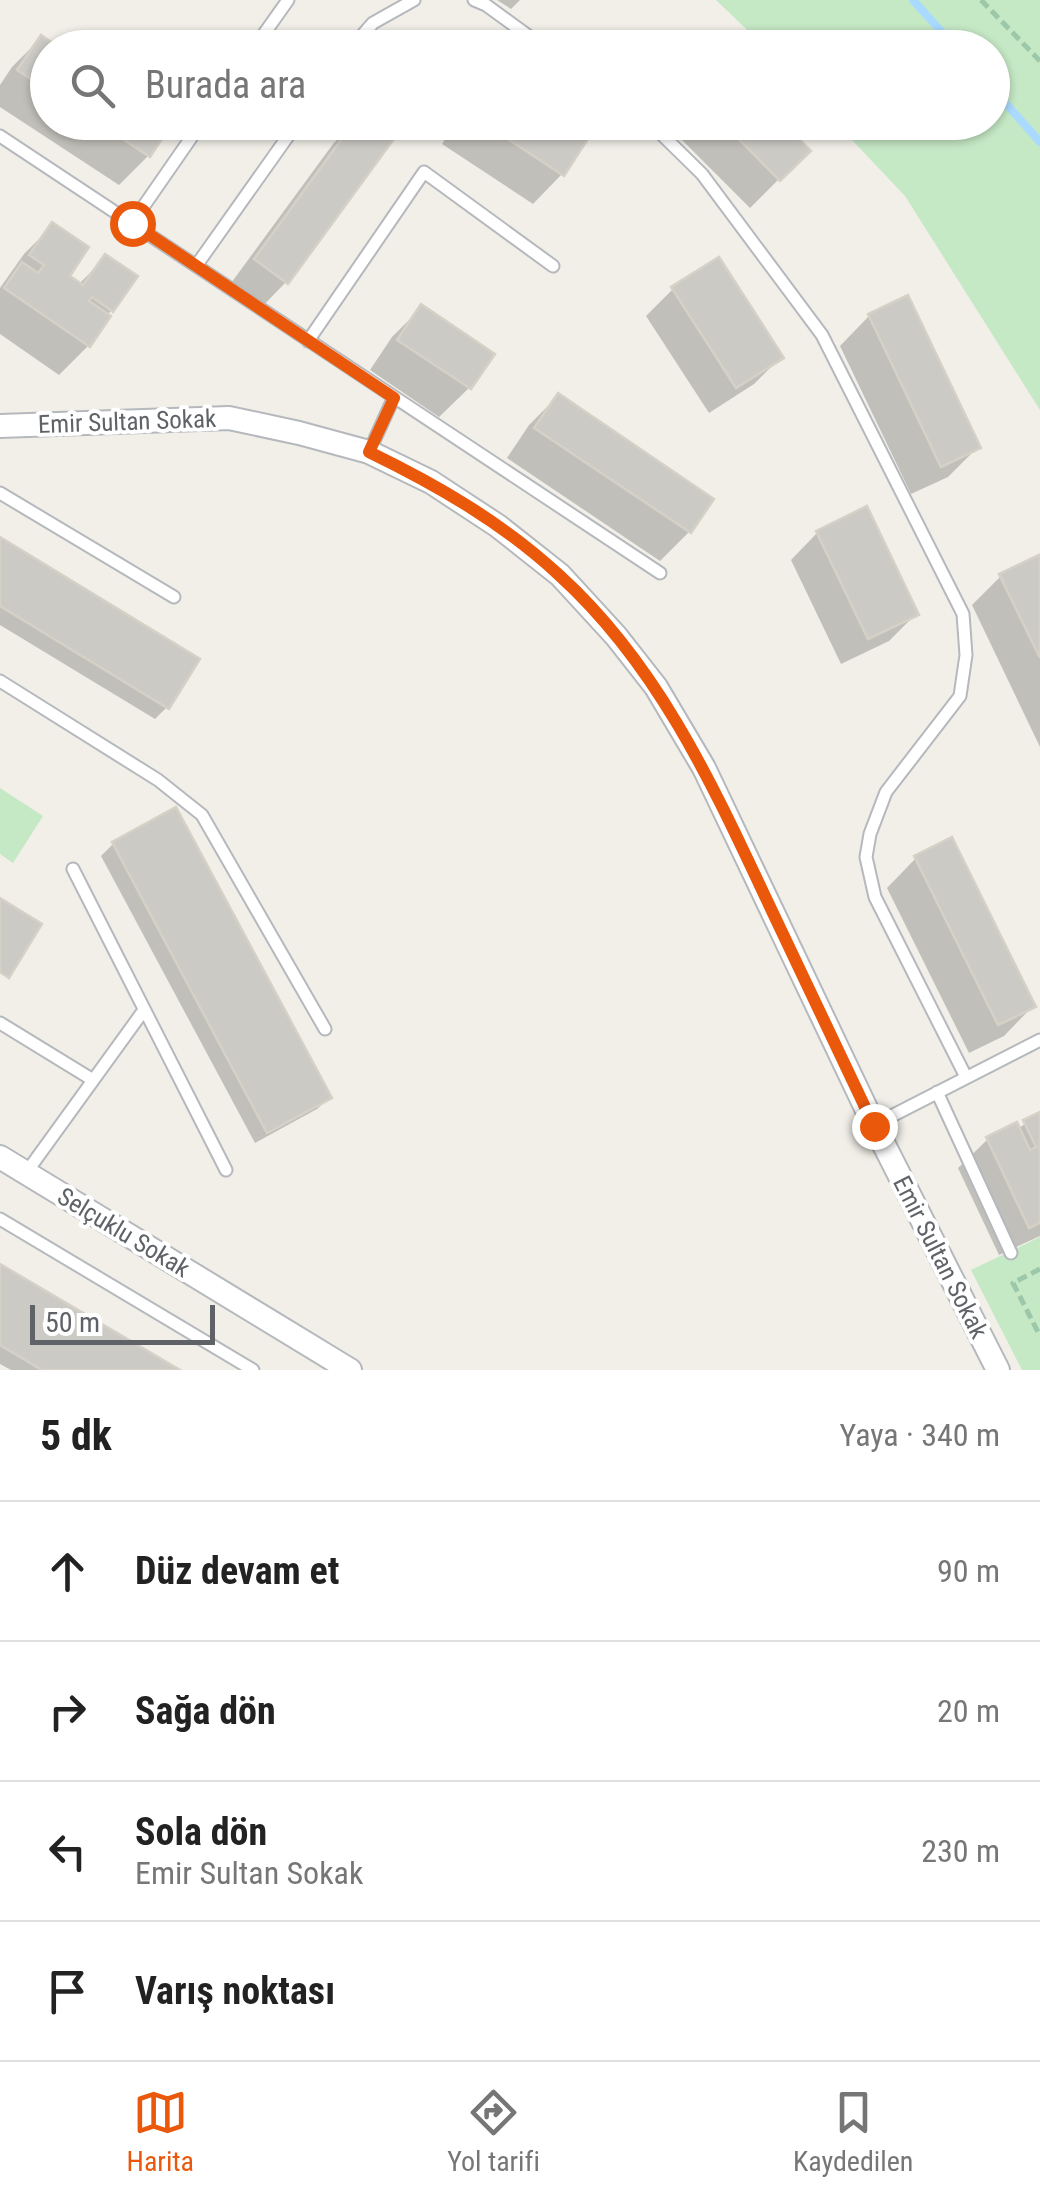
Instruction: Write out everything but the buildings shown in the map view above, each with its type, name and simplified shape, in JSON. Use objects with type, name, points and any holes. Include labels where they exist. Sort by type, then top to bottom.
[{"type":"street","name":"Emir Sultan Sokak","points":[[0,426],[229,418],[369,452],[431,482],[498,526],[560,575],[656,687],[704,768],[874,1126],[998,1370]]},
{"type":"street","name":"Selçuklu Sokak","points":[[0,1157],[350,1370]]},
{"type":"lane","points":[[267,30],[288,0]]},
{"type":"lane","points":[[367,30],[414,0]]},
{"type":"lane","points":[[480,2],[520,30]]},
{"type":"lane","points":[[0,136],[660,573]]},
{"type":"lane","points":[[132,223],[190,140]]},
{"type":"lane","points":[[196,266],[285,140]]},
{"type":"lane","points":[[667,140],[702,174],[822,335],[963,614],[966,655],[960,696],[886,792],[866,857],[875,897],[966,1077]]},
{"type":"lane","points":[[308,340],[424,172],[552,266]]},
{"type":"lane","points":[[369,452],[394,398]]},
{"type":"lane","points":[[0,493],[174,597]]},
{"type":"lane","points":[[0,681],[158,780],[202,815],[325,1030]]},
{"type":"lane","points":[[72,870],[226,1170]]},
{"type":"lane","points":[[26,1173],[144,1010]]},
{"type":"lane","points":[[0,1023],[94,1080]]},
{"type":"lane","points":[[874,1126],[1040,1040]]},
{"type":"lane","points":[[937,1092],[1010,1253]]},
{"type":"lane","points":[[0,1220],[252,1370]]},
{"type":"path","points":[[981,0],[1040,61]]},
{"type":"path","points":[[1040,1270],[1014,1284],[1040,1336]]},
{"type":"green space","points":[[716,0],[1040,0],[1040,410],[905,196],[852,140],[1010,140],[1010,30],[747,30]]},
{"type":"green space","points":[[0,788],[43,816],[13,863],[0,854]]},
{"type":"green space","points":[[1040,1237],[1040,1370],[1022,1370],[971,1270]]},
{"type":"waterway","points":[[913,0],[940,30]]},
{"type":"waterway","points":[[1010,108],[1040,142]]},
{"type":"route","points":[[132,223],[394,398],[369,452],[431,482],[498,526],[560,575],[616,636],[656,687],[704,768],[874,1126]]}]
